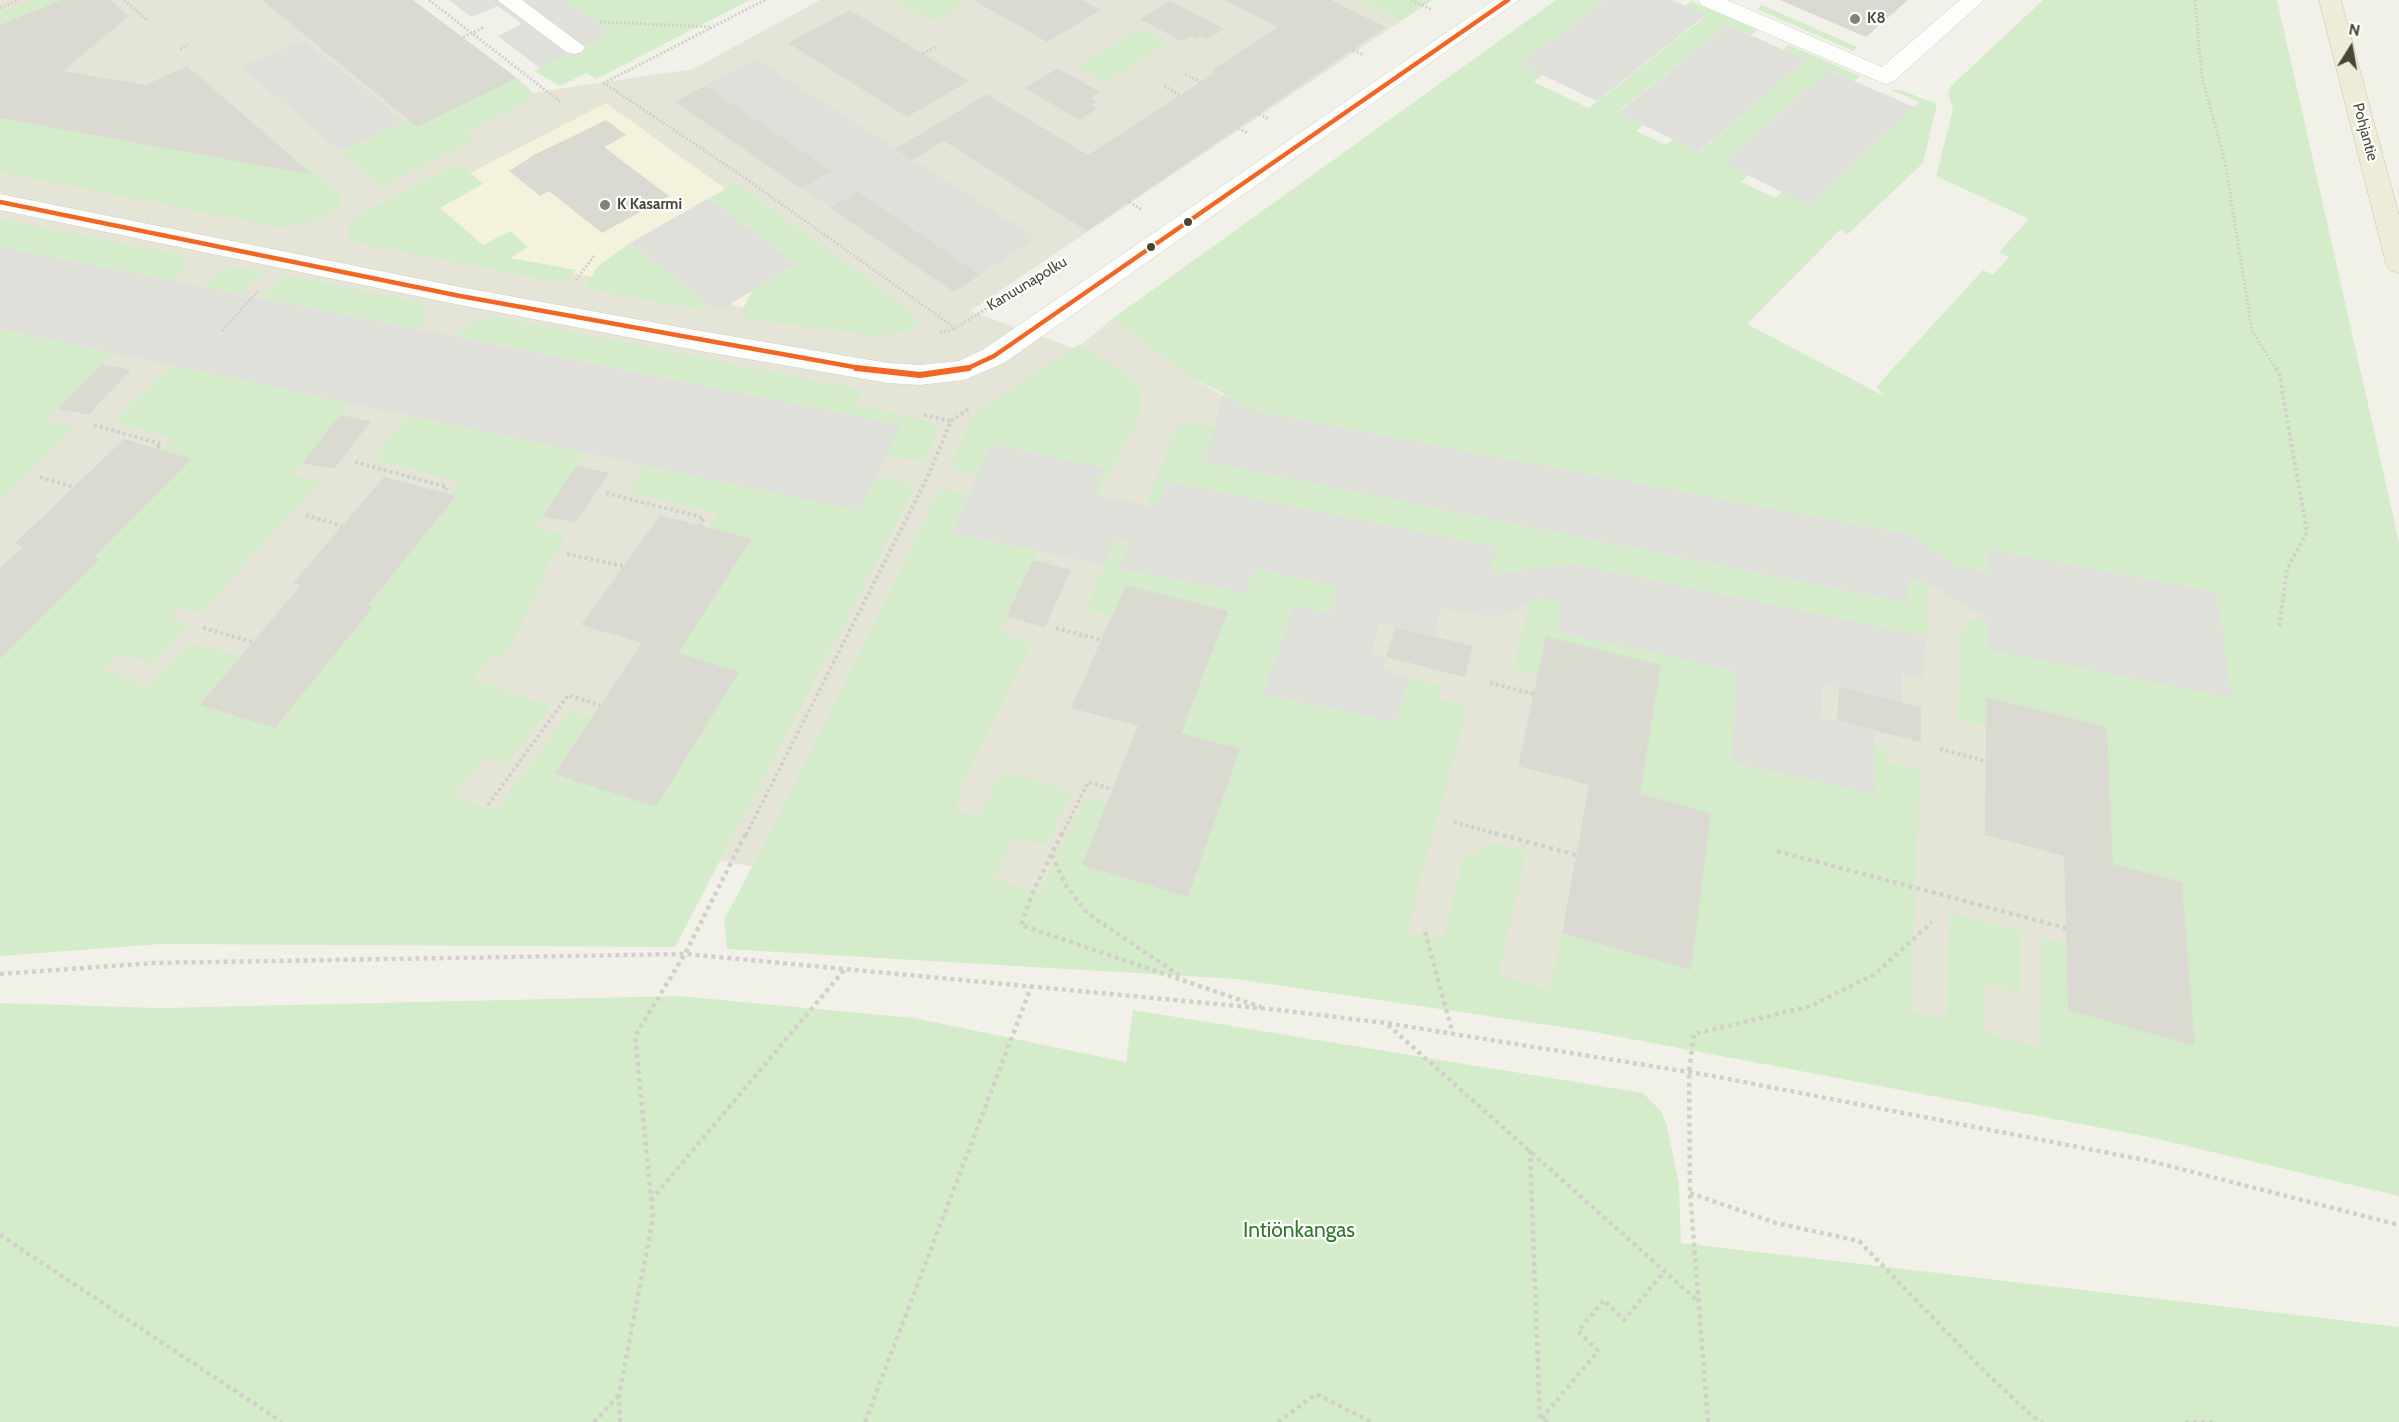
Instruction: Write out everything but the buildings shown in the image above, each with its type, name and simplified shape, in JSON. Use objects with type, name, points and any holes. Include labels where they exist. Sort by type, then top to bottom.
[{"type":"highway","name":"Pohjantie","points":[[2330,0],[2399,264]]},
{"type":"street","points":[[508,0],[574,47]]},
{"type":"street","points":[[0,202],[472,298],[888,374],[920,375],[963,370],[994,356],[1508,0]]},
{"type":"street","points":[[1709,0],[1885,77],[1973,0]]},
{"type":"path","points":[[0,8],[19,0]]},
{"type":"path","points":[[124,0],[147,20]]},
{"type":"path","points":[[429,0],[562,103]]},
{"type":"path","points":[[596,22],[713,27],[765,0]]},
{"type":"path","points":[[1411,0],[1437,12],[1428,19]]},
{"type":"path","points":[[2195,0],[2202,78],[2225,161],[2252,331],[2279,373],[2307,532],[2287,569],[2279,628]]},
{"type":"path","name":"Kanuunapolku","points":[[713,27],[604,83],[738,173],[955,328],[1004,298]]},
{"type":"path","points":[[180,49],[188,45]]},
{"type":"path","points":[[923,54],[937,46]]},
{"type":"path","points":[[1185,74],[1201,82]]},
{"type":"path","points":[[1164,86],[1180,95]]},
{"type":"path","points":[[1128,202],[1144,211],[1138,215]]},
{"type":"path","points":[[575,282],[594,255]]},
{"type":"path","points":[[222,331],[287,259]]},
{"type":"path","points":[[620,1422],[619,1395],[653,1218],[635,1036],[686,954],[929,474],[951,421],[971,408]]},
{"type":"path","points":[[94,425],[161,444],[156,448]]},
{"type":"path","points":[[354,462],[447,487],[442,493]]},
{"type":"path","points":[[40,477],[73,487]]},
{"type":"path","points":[[606,494],[704,518],[700,525]]},
{"type":"path","points":[[306,515],[342,526]]},
{"type":"path","points":[[567,554],[623,566]]},
{"type":"path","points":[[203,628],[253,642]]},
{"type":"path","points":[[1056,628],[1101,640]]},
{"type":"path","points":[[1490,683],[1534,694]]},
{"type":"path","points":[[488,806],[568,695],[600,705]]},
{"type":"path","points":[[1940,749],[1985,761]]},
{"type":"path","points":[[1112,789],[1088,782],[1033,892],[1021,926],[1270,1009]]},
{"type":"path","points":[[1454,822],[1576,855]]},
{"type":"path","points":[[1777,851],[2066,928]]},
{"type":"path","points":[[1052,855],[1065,884],[1087,913],[1189,982]]},
{"type":"path","points":[[1708,1422],[1690,1192],[1689,1072],[1694,1034],[1811,1006],[1875,974],[1932,922]]},
{"type":"path","points":[[1425,932],[1453,1034]]},
{"type":"path","points":[[0,974],[153,963],[686,954],[1270,1009],[1386,1023],[1689,1072],[2150,1161],[2399,1226]]},
{"type":"path","points":[[651,1200],[845,969]]},
{"type":"path","points":[[865,1422],[1031,987]]},
{"type":"path","points":[[1386,1023],[1699,1302]]},
{"type":"path","points":[[1530,1150],[1541,1420]]},
{"type":"path","points":[[1690,1192],[1776,1224],[1859,1241],[1988,1375],[2032,1416],[2043,1422]]},
{"type":"path","points":[[0,1235],[282,1422]]},
{"type":"path","points":[[1541,1420],[1598,1351],[1578,1331],[1604,1300],[1624,1320],[1664,1272]]},
{"type":"path","points":[[1278,1422],[1316,1394],[1372,1422]]},
{"type":"path","points":[[594,1422],[619,1395]]},
{"type":"path","points":[[1541,1420],[1548,1422]]},
{"type":"path","points":[[2184,1422],[2214,1422]]},
{"type":"shaded area","points":[[0,0],[413,0],[532,93],[693,69],[820,0],[1359,0],[1401,21],[970,311],[1076,349],[1112,319],[1191,377],[1222,395],[2217,592],[2298,1120],[0,743]]},
{"type":"shaded area","points":[[449,0],[565,0],[611,32],[540,68],[498,36],[522,24],[498,6],[471,17]]},
{"type":"shaded area","points":[[1606,0],[1672,0],[1706,15],[1597,101],[1519,64]]},
{"type":"shaded area","points":[[1727,25],[1807,60],[1699,152],[1618,113]]},
{"type":"shaded area","points":[[304,40],[404,121],[341,152],[242,67]]},
{"type":"shaded area","points":[[756,59],[1036,238],[954,292],[675,102]]},
{"type":"shaded area","points":[[1829,70],[1914,107],[1810,206],[1723,163]]},
{"type":"shaded area","points":[[606,103],[856,283],[765,311],[376,235],[400,209]]},
{"type":"shaded area","points":[[709,198],[797,264],[717,312],[630,243]]},
{"type":"shaded area","points":[[0,247],[901,425],[860,511],[0,329]]},
{"type":"shaded area","points":[[1222,395],[1258,412],[1912,535],[1958,567],[1988,572],[1987,549],[2217,592],[2232,698],[1989,650],[1986,618],[1927,583],[1908,580],[1908,603],[1203,461],[1215,428]]},
{"type":"shaded area","points":[[991,444],[1105,468],[1095,495],[1156,507],[1166,481],[1497,547],[1491,571],[1493,574],[1573,564],[1927,636],[1922,678],[1902,674],[1902,702],[1823,684],[1821,718],[1874,731],[1875,795],[1732,762],[1736,671],[1558,632],[1562,602],[1536,597],[1508,615],[1478,615],[1441,607],[1435,636],[1380,623],[1371,653],[1386,657],[1384,669],[1409,678],[1396,722],[1263,694],[1294,606],[1332,613],[1337,586],[1255,568],[1246,593],[1119,569],[1129,542],[1115,539],[1104,565],[952,533]]},
{"type":"green space","points":[[33,0],[61,0],[0,25],[0,13]]},
{"type":"green space","points":[[565,0],[750,0],[596,79],[587,73],[560,86],[534,71],[610,32]]},
{"type":"green space","points":[[894,0],[955,0],[964,5],[932,22]]},
{"type":"green space","points":[[1359,0],[1433,0],[1401,21]]},
{"type":"green space","points":[[1556,0],[1606,0],[1520,64],[1543,75],[1534,82],[1589,108],[1706,16],[1685,6],[1691,1],[1757,30],[1751,35],[1727,25],[1618,112],[1643,125],[1636,131],[1666,145],[1673,139],[1700,152],[1806,60],[1783,49],[1789,45],[1860,76],[1855,81],[1829,70],[1723,163],[1748,175],[1741,182],[1775,198],[1782,192],[1811,205],[1919,102],[1891,90],[1900,90],[1937,104],[1923,163],[1848,234],[1840,230],[1747,324],[1884,396],[1876,387],[1983,270],[1993,275],[2009,257],[1999,252],[2029,219],[1936,176],[1953,109],[1948,93],[1951,86],[2043,0],[2277,0],[2399,542],[2399,1196],[2149,1137],[1589,1031],[1236,979],[727,949],[724,920],[782,810],[940,489],[969,494],[952,533],[1038,551],[999,631],[1031,645],[961,788],[956,810],[980,817],[1003,770],[1071,793],[1046,846],[1013,837],[993,879],[1039,893],[1087,797],[1107,803],[1082,865],[1188,897],[1240,750],[1181,733],[1228,612],[1126,585],[1112,616],[1086,609],[1115,539],[1130,542],[1120,569],[1245,593],[1255,568],[1337,586],[1332,613],[1395,722],[1409,678],[1441,686],[1439,698],[1468,707],[1408,932],[1443,939],[1463,860],[1492,843],[1527,852],[1498,975],[1549,990],[1562,933],[1691,970],[1640,794],[1661,665],[1546,637],[1537,675],[1513,669],[1530,601],[1536,597],[1562,602],[1559,631],[1766,678],[1781,690],[1875,794],[1874,744],[1885,747],[1887,762],[1920,770],[1911,1010],[1946,1020],[1950,912],[2021,932],[2021,994],[1985,984],[1984,1032],[2040,1048],[2042,937],[2066,944],[2068,1010],[2195,1045],[2182,882],[2113,864],[2106,727],[1986,697],[1986,726],[1957,719],[1961,636],[1970,620],[1986,618],[2231,698],[2217,592],[1987,550],[1989,572],[1958,567],[1912,535],[1258,412],[1191,377],[1112,319]]},
{"type":"green space","points":[[1762,5],[1857,47],[1853,51],[1757,9]]},
{"type":"green space","points":[[1141,29],[1168,43],[1106,82],[1078,67]]},
{"type":"green space","points":[[517,78],[532,91],[532,99],[467,132],[472,141],[381,187],[341,152],[408,119],[417,127]]},
{"type":"green space","points":[[0,118],[312,174],[300,163],[305,163],[341,196],[340,207],[310,222],[281,228],[0,172]]},
{"type":"green space","points":[[455,165],[461,165],[483,184],[440,208],[483,245],[510,231],[528,247],[510,258],[576,270],[569,278],[558,282],[358,243],[349,239],[348,225],[361,213]]},
{"type":"green space","points":[[733,185],[739,185],[912,312],[918,321],[917,324],[908,331],[877,336],[750,319],[743,315],[742,311],[752,291],[797,264],[709,198]]},
{"type":"green space","points":[[0,219],[187,256],[184,268],[151,299],[153,277],[0,247]]},
{"type":"green space","points":[[630,243],[707,304],[695,309],[585,288],[598,266]]},
{"type":"green space","points":[[240,267],[264,272],[222,315],[185,307],[220,271]]},
{"type":"green space","points":[[284,275],[423,303],[427,317],[400,350],[245,320]]},
{"type":"green space","points":[[496,317],[863,390],[856,405],[932,421],[936,436],[924,462],[886,456],[900,425],[466,338],[450,358],[440,356],[462,328],[476,321]]},
{"type":"green space","points":[[0,329],[113,353],[47,420],[75,428],[0,500]]},
{"type":"green space","points":[[1080,344],[1129,376],[1138,387],[1142,399],[1139,417],[1100,494],[1094,495],[1105,468],[991,444],[977,475],[959,472],[952,465],[970,420],[979,411]]},
{"type":"green space","points":[[191,345],[370,381],[293,475],[321,481],[200,613],[179,607],[169,617],[190,624],[153,664],[120,653],[104,669],[147,688],[190,643],[241,656],[201,705],[275,728],[372,607],[368,605],[456,497],[451,495],[460,482],[379,460],[377,456],[422,394],[415,417],[585,453],[535,528],[567,535],[552,558],[513,642],[502,657],[491,655],[474,679],[551,706],[507,765],[484,757],[454,796],[497,811],[570,711],[591,719],[554,774],[656,806],[739,672],[678,653],[752,540],[709,528],[717,513],[629,492],[655,443],[658,468],[859,510],[876,476],[907,482],[914,490],[675,947],[161,944],[0,956],[0,659],[99,560],[94,557],[162,451],[174,439],[114,421]]},
{"type":"green space","points":[[1192,424],[1215,428],[1204,461],[1908,602],[1907,580],[1927,583],[1927,636],[1573,564],[1493,574],[1491,572],[1497,547],[1167,481],[1156,508],[1146,500],[1179,425]]},
{"type":"green space","name":"Intiönkangas","points":[[678,996],[914,1018],[1126,1062],[1133,1010],[1643,1093],[1661,1111],[1667,1126],[1679,1185],[1681,1243],[2399,1327],[2399,1422],[0,1422],[0,1003],[161,1008]]},
{"type":"transit line","points":[[0,202],[460,296],[701,341],[888,373],[920,375],[964,370],[994,356],[1508,0]]},
{"type":"place","name":"K8","points":[[1855,19]]},
{"type":"place","name":"K Kasarmi","points":[[605,205]]}]
